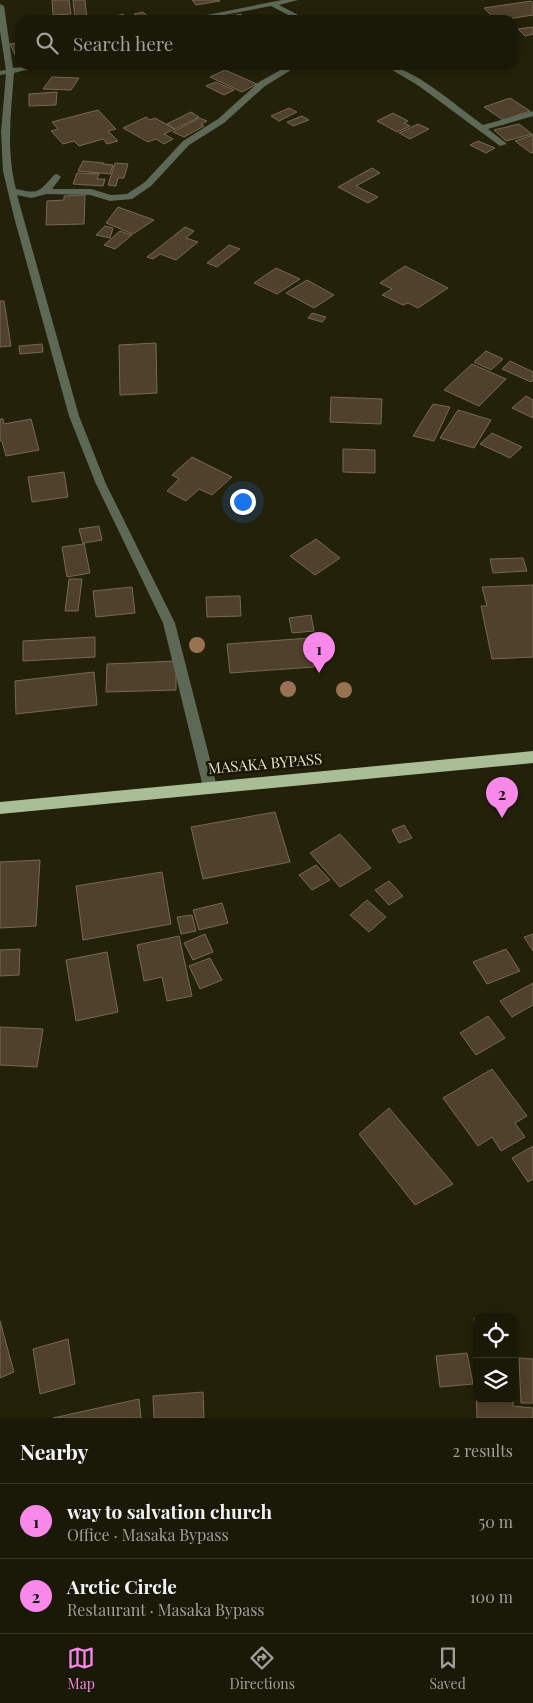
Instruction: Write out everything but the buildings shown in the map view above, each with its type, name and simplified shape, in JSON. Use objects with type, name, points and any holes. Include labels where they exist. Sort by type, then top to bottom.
[{"type":"highway","name":"MASAKA BYPASS","points":[[0,808],[533,757]]},
{"type":"street","points":[[213,15],[294,0]]},
{"type":"street","points":[[272,4],[294,15]]},
{"type":"street","points":[[0,6],[5,73],[7,171],[12,191],[74,416],[101,484],[169,623],[210,787]]},
{"type":"street","points":[[5,73],[18,70]]},
{"type":"street","points":[[12,191],[31,194],[43,193],[45,191],[91,192],[110,198],[128,197],[148,184],[186,143],[221,121],[262,84],[287,70]]},
{"type":"street","points":[[397,70],[422,84],[503,144]]},
{"type":"street","points":[[482,128],[533,113]]},
{"type":"street","points":[[45,191],[57,177]]},
{"type":"place","name":"way to salvation church","points":[[319,673]]},
{"type":"place","name":"Arctic Circle","points":[[502,818]]}]
